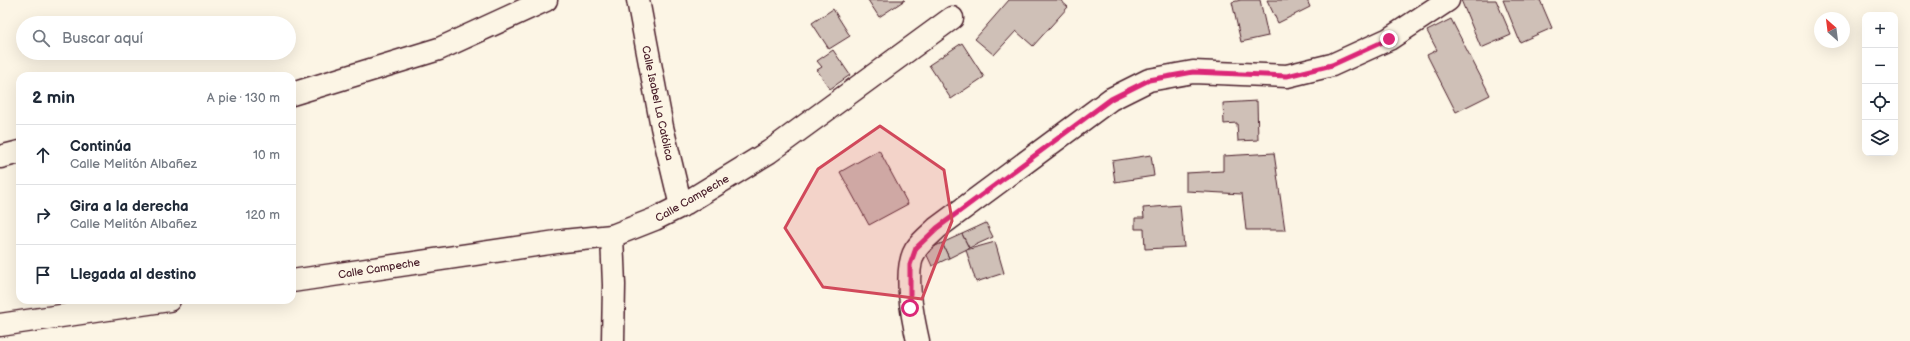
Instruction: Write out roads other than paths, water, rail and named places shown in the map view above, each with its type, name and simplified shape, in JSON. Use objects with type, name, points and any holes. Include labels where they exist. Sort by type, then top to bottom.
[{"type":"street","points":[[296,93],[439,49],[546,0]]},
{"type":"street","name":"Calle Isabel La Católica","points":[[638,0],[662,127],[681,206]]},
{"type":"street","points":[[918,341],[910,308],[910,265],[916,248],[937,228],[1111,99],[1149,80],[1193,72],[1287,76],[1332,65],[1389,39],[1448,0]]},
{"type":"street","name":"Calle Campeche","points":[[296,280],[563,241],[612,236],[655,219],[681,206],[769,152],[952,18]]},
{"type":"street","points":[[0,157],[16,153]]},
{"type":"street","points":[[612,236],[614,285],[613,341]]},
{"type":"street","points":[[0,324],[141,304]]}]
